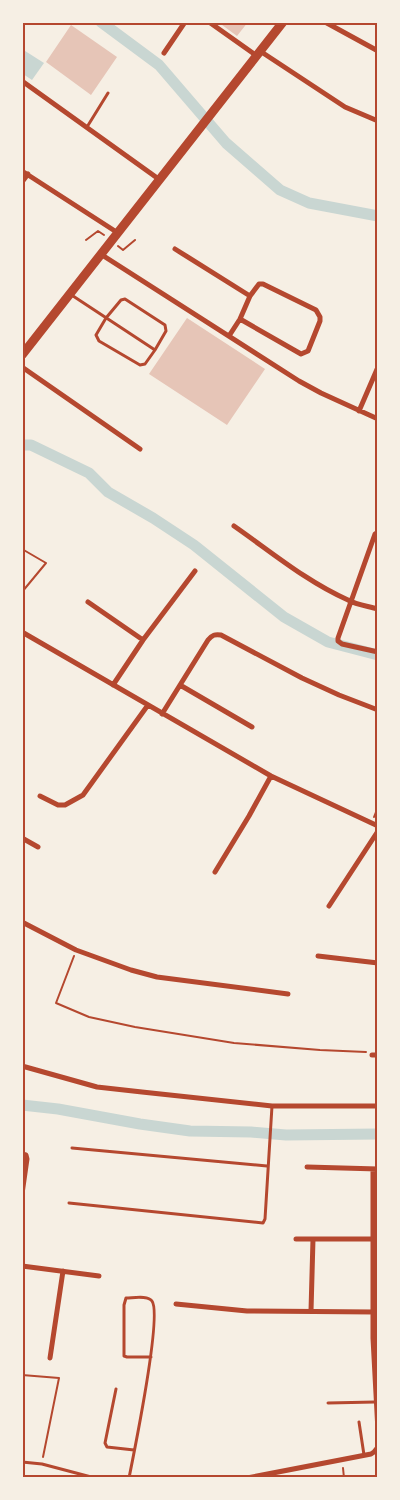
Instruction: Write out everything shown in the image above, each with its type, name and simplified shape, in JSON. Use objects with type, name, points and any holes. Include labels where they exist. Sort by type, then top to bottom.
[{"type":"main road","points":[[24,349],[102,254],[283,22]]},
{"type":"street","points":[[164,53],[185,22]]},
{"type":"street","points":[[209,22],[345,107],[378,121]]},
{"type":"street","points":[[326,22],[378,51]]},
{"type":"street","points":[[22,81],[160,180]]},
{"type":"street","points":[[22,182],[25,172],[118,233]]},
{"type":"street","points":[[175,249],[250,296]]},
{"type":"street","points":[[102,254],[314,389],[378,419]]},
{"type":"street","points":[[229,336],[257,285],[263,284],[316,310],[320,316],[320,321],[308,351],[301,354],[240,319]]},
{"type":"street","points":[[22,367],[140,449]]},
{"type":"street","points":[[358,410],[378,367]]},
{"type":"street","points":[[234,526],[333,594],[350,602],[378,609]]},
{"type":"street","points":[[378,532],[375,534],[338,638],[338,641],[342,644],[378,652]]},
{"type":"street","points":[[113,685],[143,640],[195,571]]},
{"type":"street","points":[[88,602],[143,640]]},
{"type":"street","points":[[22,632],[271,776],[378,826]]},
{"type":"street","points":[[162,714],[211,636],[216,634],[339,695],[378,710]]},
{"type":"street","points":[[180,685],[252,727]]},
{"type":"street","points":[[40,796],[58,805],[65,805],[83,794],[148,705]]},
{"type":"street","points":[[215,872],[271,776]]},
{"type":"street","points":[[329,906],[378,831]]},
{"type":"street","points":[[22,838],[38,847]]},
{"type":"street","points":[[22,922],[76,950],[131,970],[157,976],[288,994]]},
{"type":"street","points":[[318,956],[378,963]]},
{"type":"street","points":[[22,1066],[96,1087],[272,1106],[378,1106]]},
{"type":"street","points":[[22,1154],[26,1155],[27,1159],[22,1194]]},
{"type":"street","points":[[307,1167],[376,1169],[374,1312],[375,1402],[378,1431]]},
{"type":"street","points":[[296,1239],[375,1239]]},
{"type":"street","points":[[311,1310],[313,1239]]},
{"type":"street","points":[[22,1266],[100,1276]]},
{"type":"street","points":[[50,1358],[63,1272]]},
{"type":"street","points":[[176,1304],[247,1311],[311,1310],[374,1312]]},
{"type":"street","points":[[246,1478],[364,1456],[374,1452],[378,1447]]},
{"type":"lane","points":[[87,126],[108,93]]},
{"type":"lane","points":[[70,294],[155,350]]},
{"type":"lane","points":[[125,299],[165,325],[167,328],[155,350],[146,364],[140,365],[99,341],[96,335],[117,302],[125,299]]},
{"type":"lane","points":[[69,1203],[262,1223],[265,1219],[272,1106]]},
{"type":"lane","points":[[72,1148],[267,1166]]},
{"type":"lane","points":[[129,1478],[151,1357],[154,1309],[153,1304],[148,1298],[126,1298],[124,1305],[124,1356],[151,1357]]},
{"type":"lane","points":[[116,1389],[105,1443],[107,1446],[134,1450]]},
{"type":"lane","points":[[328,1403],[375,1402]]},
{"type":"lane","points":[[359,1422],[364,1456]]},
{"type":"lane","points":[[22,1462],[42,1464],[95,1478]]},
{"type":"lane","points":[[286,1470],[287,1478]]},
{"type":"path","points":[[86,240],[98,230]]},
{"type":"path","points":[[123,250],[135,240]]},
{"type":"path","points":[[22,549],[46,563],[22,592]]},
{"type":"path","points":[[76,950],[56,1003],[89,1017],[135,1027],[234,1043],[367,1052],[375,1055]]},
{"type":"path","points":[[22,1374],[59,1378],[42,1464]]},
{"type":"path","points":[[342,1460],[344,1478]]},
{"type":"shaded area","points":[[22,49],[44,63],[32,80],[23,74]]},
{"type":"building","points":[[218,22],[248,22],[237,36]]},
{"type":"building","points":[[71,25],[117,57],[91,95],[46,62]]},
{"type":"building","points":[[187,318],[265,369],[227,425],[149,374]]},
{"type":"waterway","points":[[101,22],[159,65],[226,143],[280,190],[309,203],[378,216]]},
{"type":"waterway","points":[[22,445],[31,445],[89,473],[108,492],[194,545],[284,617],[328,642],[378,655]]},
{"type":"waterway","points":[[22,1105],[58,1109],[190,1131],[251,1132],[286,1135],[378,1134]]}]
